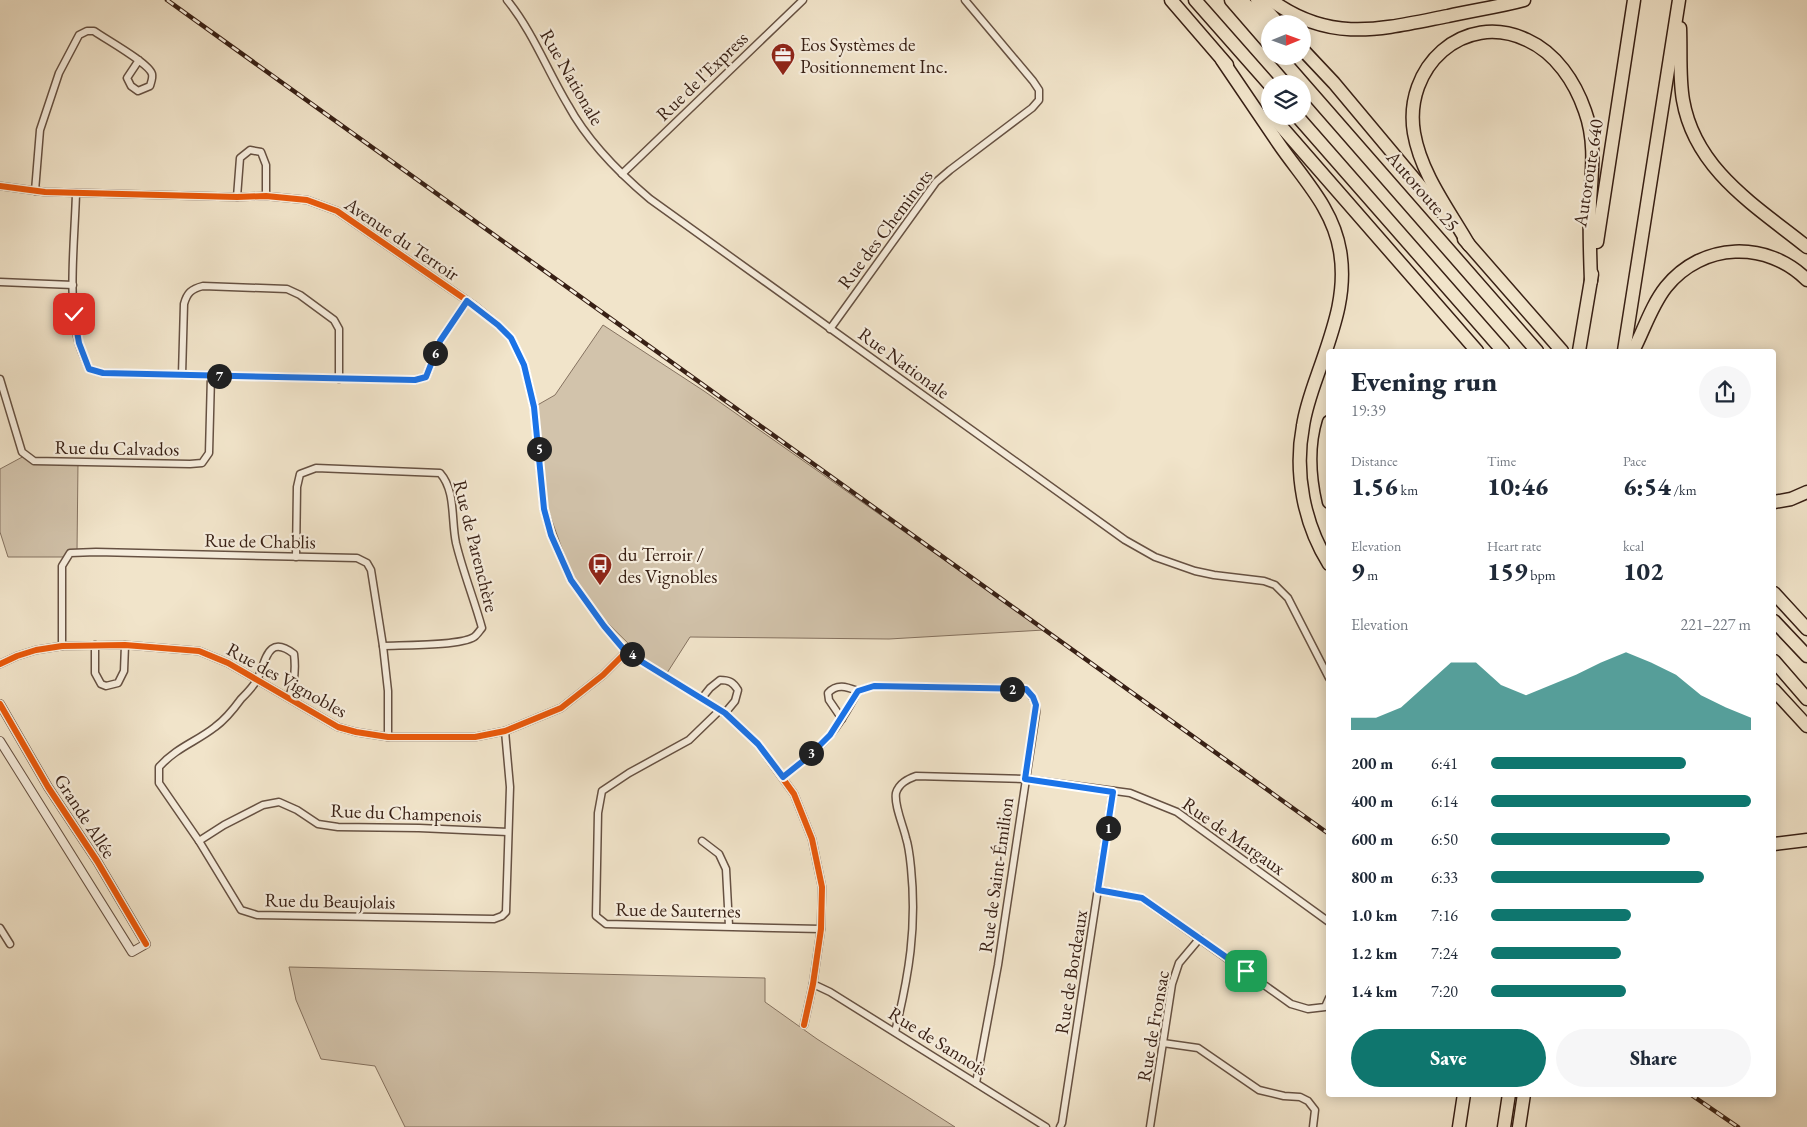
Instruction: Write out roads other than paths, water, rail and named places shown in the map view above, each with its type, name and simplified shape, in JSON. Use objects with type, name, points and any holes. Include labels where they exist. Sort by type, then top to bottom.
[{"type":"highway","points":[[1171,0],[1261,104]]},
{"type":"highway","points":[[1195,0],[1261,76]]},
{"type":"highway","points":[[1231,0],[1261,35]]},
{"type":"highway","points":[[1241,0],[1261,19]]},
{"type":"highway","points":[[1257,0],[1271,15]]},
{"type":"highway","points":[[1271,0],[1294,15],[1318,25],[1363,30],[1400,25],[1524,0]]},
{"type":"highway","name":"Autoroute 640","points":[[1579,349],[1634,0]]},
{"type":"highway","points":[[1679,0],[1683,99],[1687,117],[1698,144],[1712,166],[1731,187],[1807,247]]},
{"type":"highway","points":[[1624,349],[1679,0]]},
{"type":"highway","points":[[1469,245],[1427,172],[1420,154],[1413,127],[1412,110],[1415,94],[1421,77],[1430,63],[1454,43],[1468,36],[1483,33],[1511,34],[1533,43],[1553,58],[1570,80],[1586,112],[1592,148],[1590,281]]},
{"type":"highway","points":[[1311,58],[1559,349]]},
{"type":"highway","points":[[1222,60],[1280,146],[1323,205],[1334,228],[1340,250],[1343,276],[1339,308],[1302,427],[1300,452],[1301,482],[1307,513],[1319,546],[1326,559]]},
{"type":"highway","name":"Autoroute 25","points":[[1288,65],[1535,349]]},
{"type":"highway","points":[[1308,65],[1342,99],[1408,172]]},
{"type":"highway","points":[[1280,125],[1475,349]]},
{"type":"highway","points":[[1305,125],[1501,349]]},
{"type":"highway","points":[[1634,349],[1650,313],[1662,293],[1676,275],[1701,258],[1731,251],[1748,251],[1763,254],[1785,263],[1807,280]]},
{"type":"highway","points":[[1326,437],[1324,467],[1326,481]]},
{"type":"highway","points":[[1776,502],[1807,492]]},
{"type":"highway","points":[[1776,595],[1807,629]]},
{"type":"highway","points":[[1776,623],[1807,656]]},
{"type":"highway","points":[[1776,663],[1807,698]]},
{"type":"highway","points":[[1776,692],[1807,726]]},
{"type":"highway","points":[[1776,844],[1807,840]]},
{"type":"highway","points":[[1459,1127],[1464,1097]]},
{"type":"highway","points":[[1504,1127],[1509,1097]]},
{"type":"highway","points":[[1519,1127],[1524,1097]]},
{"type":"street","name":"Rue Nationale","points":[[507,0],[535,41],[562,95],[583,130],[622,174],[650,199],[1133,545],[1165,561],[1195,571],[1223,577],[1264,581],[1279,588],[1288,598],[1326,672]]},
{"type":"street","name":"Rue de l'Express","points":[[622,174],[803,0]]},
{"type":"street","name":"Rue des Cheminots","points":[[830,328],[936,182],[1038,102],[1040,97],[1039,90],[1033,81],[965,0]]},
{"type":"street","points":[[35,191],[40,130],[59,73],[79,35],[87,31],[94,31],[138,60],[152,73],[150,86],[138,91],[131,86],[127,78],[138,60]]},
{"type":"street","points":[[237,196],[240,158],[250,150],[261,152],[266,165],[266,196]]},
{"type":"street","name":"Avenue du Terroir","points":[[0,186],[35,191],[76,193],[266,196],[307,200],[337,211],[467,301],[498,325],[511,338],[524,365],[534,407],[543,502],[551,535],[571,580],[604,626],[626,652],[722,712],[758,744],[794,794],[812,839],[822,887],[821,929],[813,984],[804,1025]]},
{"type":"street","points":[[76,193],[74,314],[79,343],[89,369],[103,373],[415,380],[426,377],[440,341],[467,301]]},
{"type":"street","points":[[0,282],[73,284]]},
{"type":"street","points":[[182,375],[184,304],[186,295],[193,289],[203,286],[287,289],[300,295],[334,320],[339,329],[339,379]]},
{"type":"street","name":"Rue du Calvados","points":[[0,378],[22,452],[34,461],[190,464],[202,463],[208,453],[211,376]]},
{"type":"street","name":"Rue de Parenchère","points":[[296,557],[297,487],[300,474],[316,468],[440,473],[449,486],[456,541],[482,628],[475,637],[465,640],[426,645],[383,646]]},
{"type":"street","name":"Rue de Chablis","points":[[62,646],[62,566],[70,553],[357,558],[367,563],[371,570],[388,692],[388,737]]},
{"type":"street","points":[[95,645],[95,674],[101,684],[106,686],[118,682],[124,671],[125,645]]},
{"type":"street","name":"Rue des Vignobles","points":[[0,664],[36,650],[62,646],[125,645],[199,651],[228,663],[338,727],[388,737],[475,737],[505,731],[561,708],[603,675],[626,652]]},
{"type":"street","points":[[257,679],[264,659],[271,648],[277,646],[289,650],[294,654],[296,667],[295,682],[289,697]]},
{"type":"street","name":"Rue du Beaujolais","points":[[257,679],[229,715],[214,728],[170,755],[159,767],[159,783],[199,841],[241,910],[257,915],[494,919],[502,916],[506,912],[510,786],[505,731]]},
{"type":"street","points":[[702,698],[720,680],[728,680],[734,683],[738,690],[735,701],[722,712]]},
{"type":"street","points":[[783,777],[814,752],[830,735],[842,719],[858,691],[838,686],[828,693],[828,700],[842,719]]},
{"type":"street","name":"Rue de Saint-Émilion","points":[[858,691],[874,686],[1026,689],[1033,697],[1036,705],[1005,920],[976,1083]]},
{"type":"street","name":"Grande Allée","points":[[0,704],[48,787],[96,860],[146,944],[132,952],[0,741]]},
{"type":"street","name":"Rue de Sauternes","points":[[722,712],[689,740],[629,772],[602,791],[598,813],[596,916],[606,924],[821,929]]},
{"type":"street","name":"Rue de Margaux","points":[[895,1032],[907,981],[913,942],[911,866],[906,838],[898,811],[896,793],[903,781],[916,776],[1025,779],[1130,793],[1177,812],[1326,920]]},
{"type":"street","name":"Rue de Bordeaux","points":[[1060,1127],[1113,792]]},
{"type":"street","name":"Rue du Champenois","points":[[199,841],[224,825],[263,805],[279,802],[297,810],[318,824],[338,827],[508,832]]},
{"type":"street","points":[[702,841],[719,854],[726,869],[729,926]]},
{"type":"street","points":[[1098,890],[1142,898],[1291,1004],[1308,1009],[1325,1007],[1326,1005]]},
{"type":"street","points":[[0,928],[10,944]]},
{"type":"street","name":"Rue de Fronsac","points":[[1150,1127],[1172,984],[1179,963],[1200,938]]},
{"type":"street","name":"Rue de Sannois","points":[[813,984],[830,992],[1046,1127]]},
{"type":"street","points":[[1163,1043],[1198,1048],[1259,1090],[1284,1096],[1300,1097],[1308,1101],[1315,1110],[1313,1127]]},
{"type":"railway","points":[[167,0],[1326,832]]},
{"type":"railway","points":[[1694,1097],[1738,1127]]},
{"type":"place","name":"Eos Systèmes de Positionnement Inc.","points":[[783,76]]},
{"type":"place","name":"du Terroir / des Vignobles","points":[[600,586]]}]
